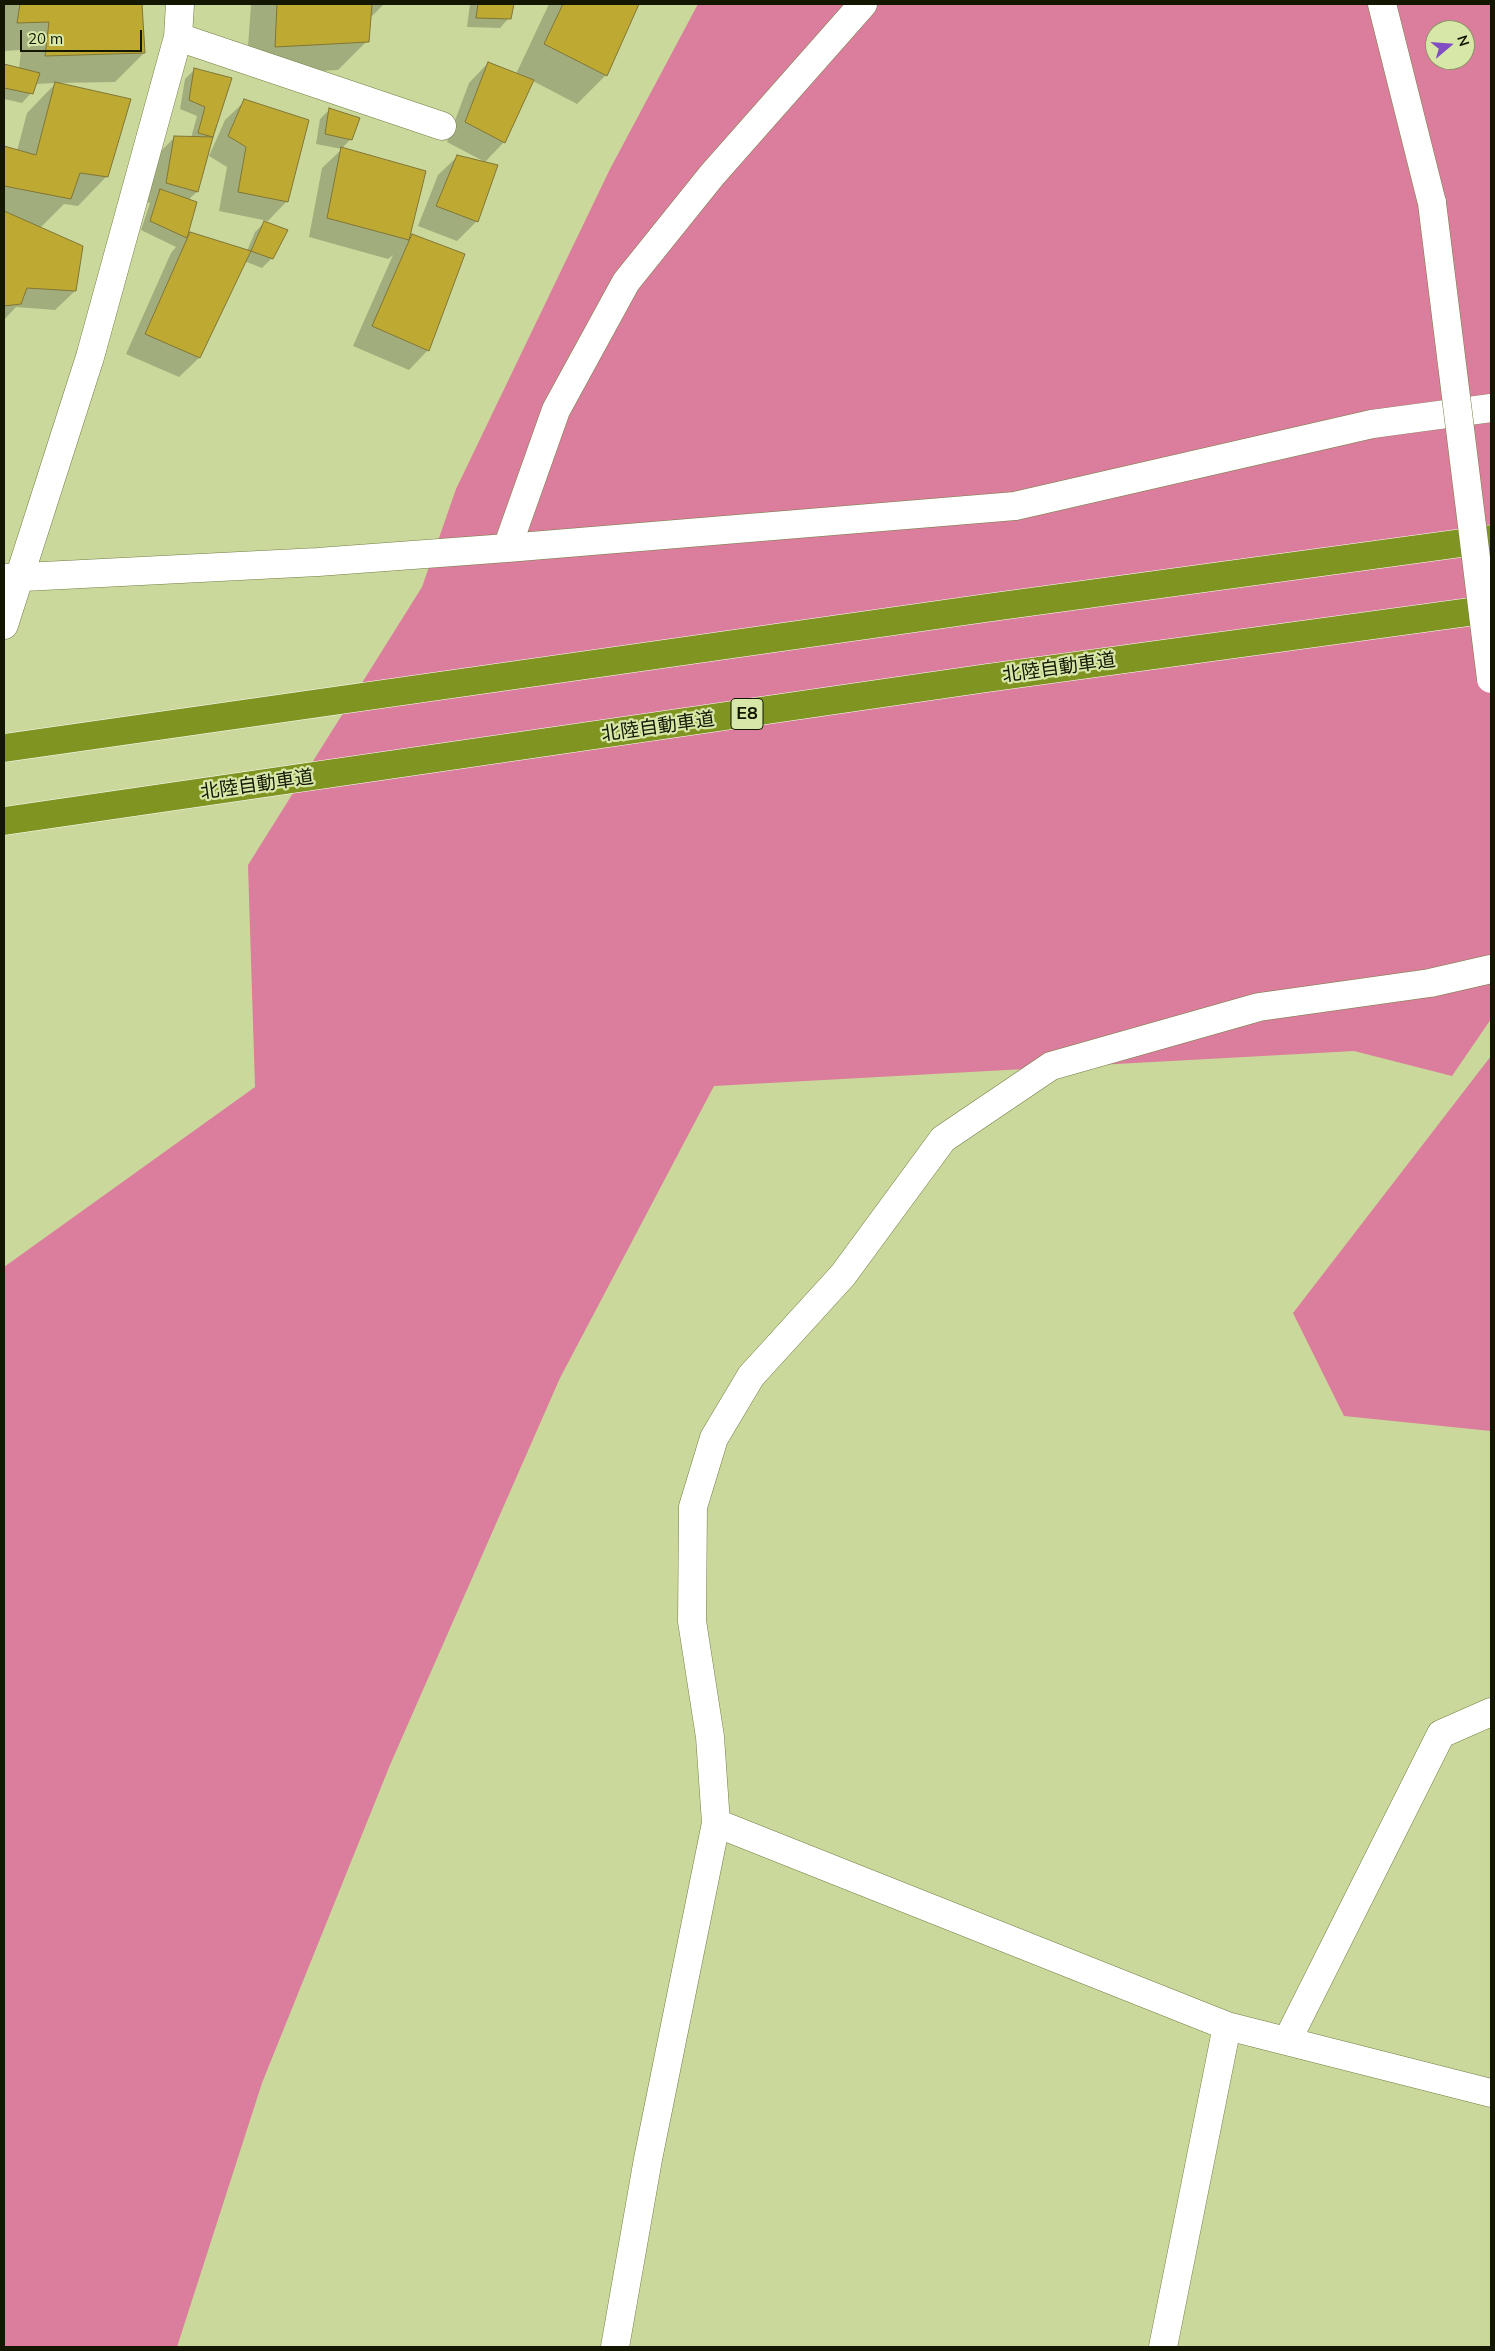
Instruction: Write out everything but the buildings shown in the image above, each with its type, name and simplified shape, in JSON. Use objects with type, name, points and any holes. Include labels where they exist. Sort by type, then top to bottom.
[{"type":"highway","points":[[4,748],[986,608],[1491,539]]},
{"type":"highway","name":"北陸自動車道","points":[[4,821],[977,680],[1491,609]]},
{"type":"street","points":[[4,625],[11,577],[90,357],[178,37],[180,4]]},
{"type":"street","points":[[508,548],[556,410],[626,282],[712,175],[864,4]]},
{"type":"street","points":[[1382,4],[1432,203],[1491,679]]},
{"type":"street","points":[[178,37],[442,126]]},
{"type":"street","points":[[11,577],[318,562],[1014,506],[1372,424],[1491,408]]},
{"type":"street","points":[[615,2347],[648,2159],[716,1823],[710,1737],[692,1621],[693,1507],[714,1438],[751,1376],[844,1275],[943,1139],[1051,1066],[1260,1007],[1430,983],[1491,969]]},
{"type":"street","points":[[1287,2041],[1441,1734],[1491,1712]]},
{"type":"street","points":[[716,1823],[1227,2026],[1491,2093]]},
{"type":"street","points":[[1164,2347],[1227,2026]]},
{"type":"shaded area","points":[[698,4],[1491,4],[1491,1019],[1452,1076],[1354,1051],[714,1086],[560,1378],[390,1765],[262,2083],[177,2347],[4,2347],[4,1267],[255,1087],[248,865],[422,587],[456,489],[610,169]]},
{"type":"shaded area","points":[[1491,1056],[1491,1431],[1344,1416],[1293,1313]]}]
